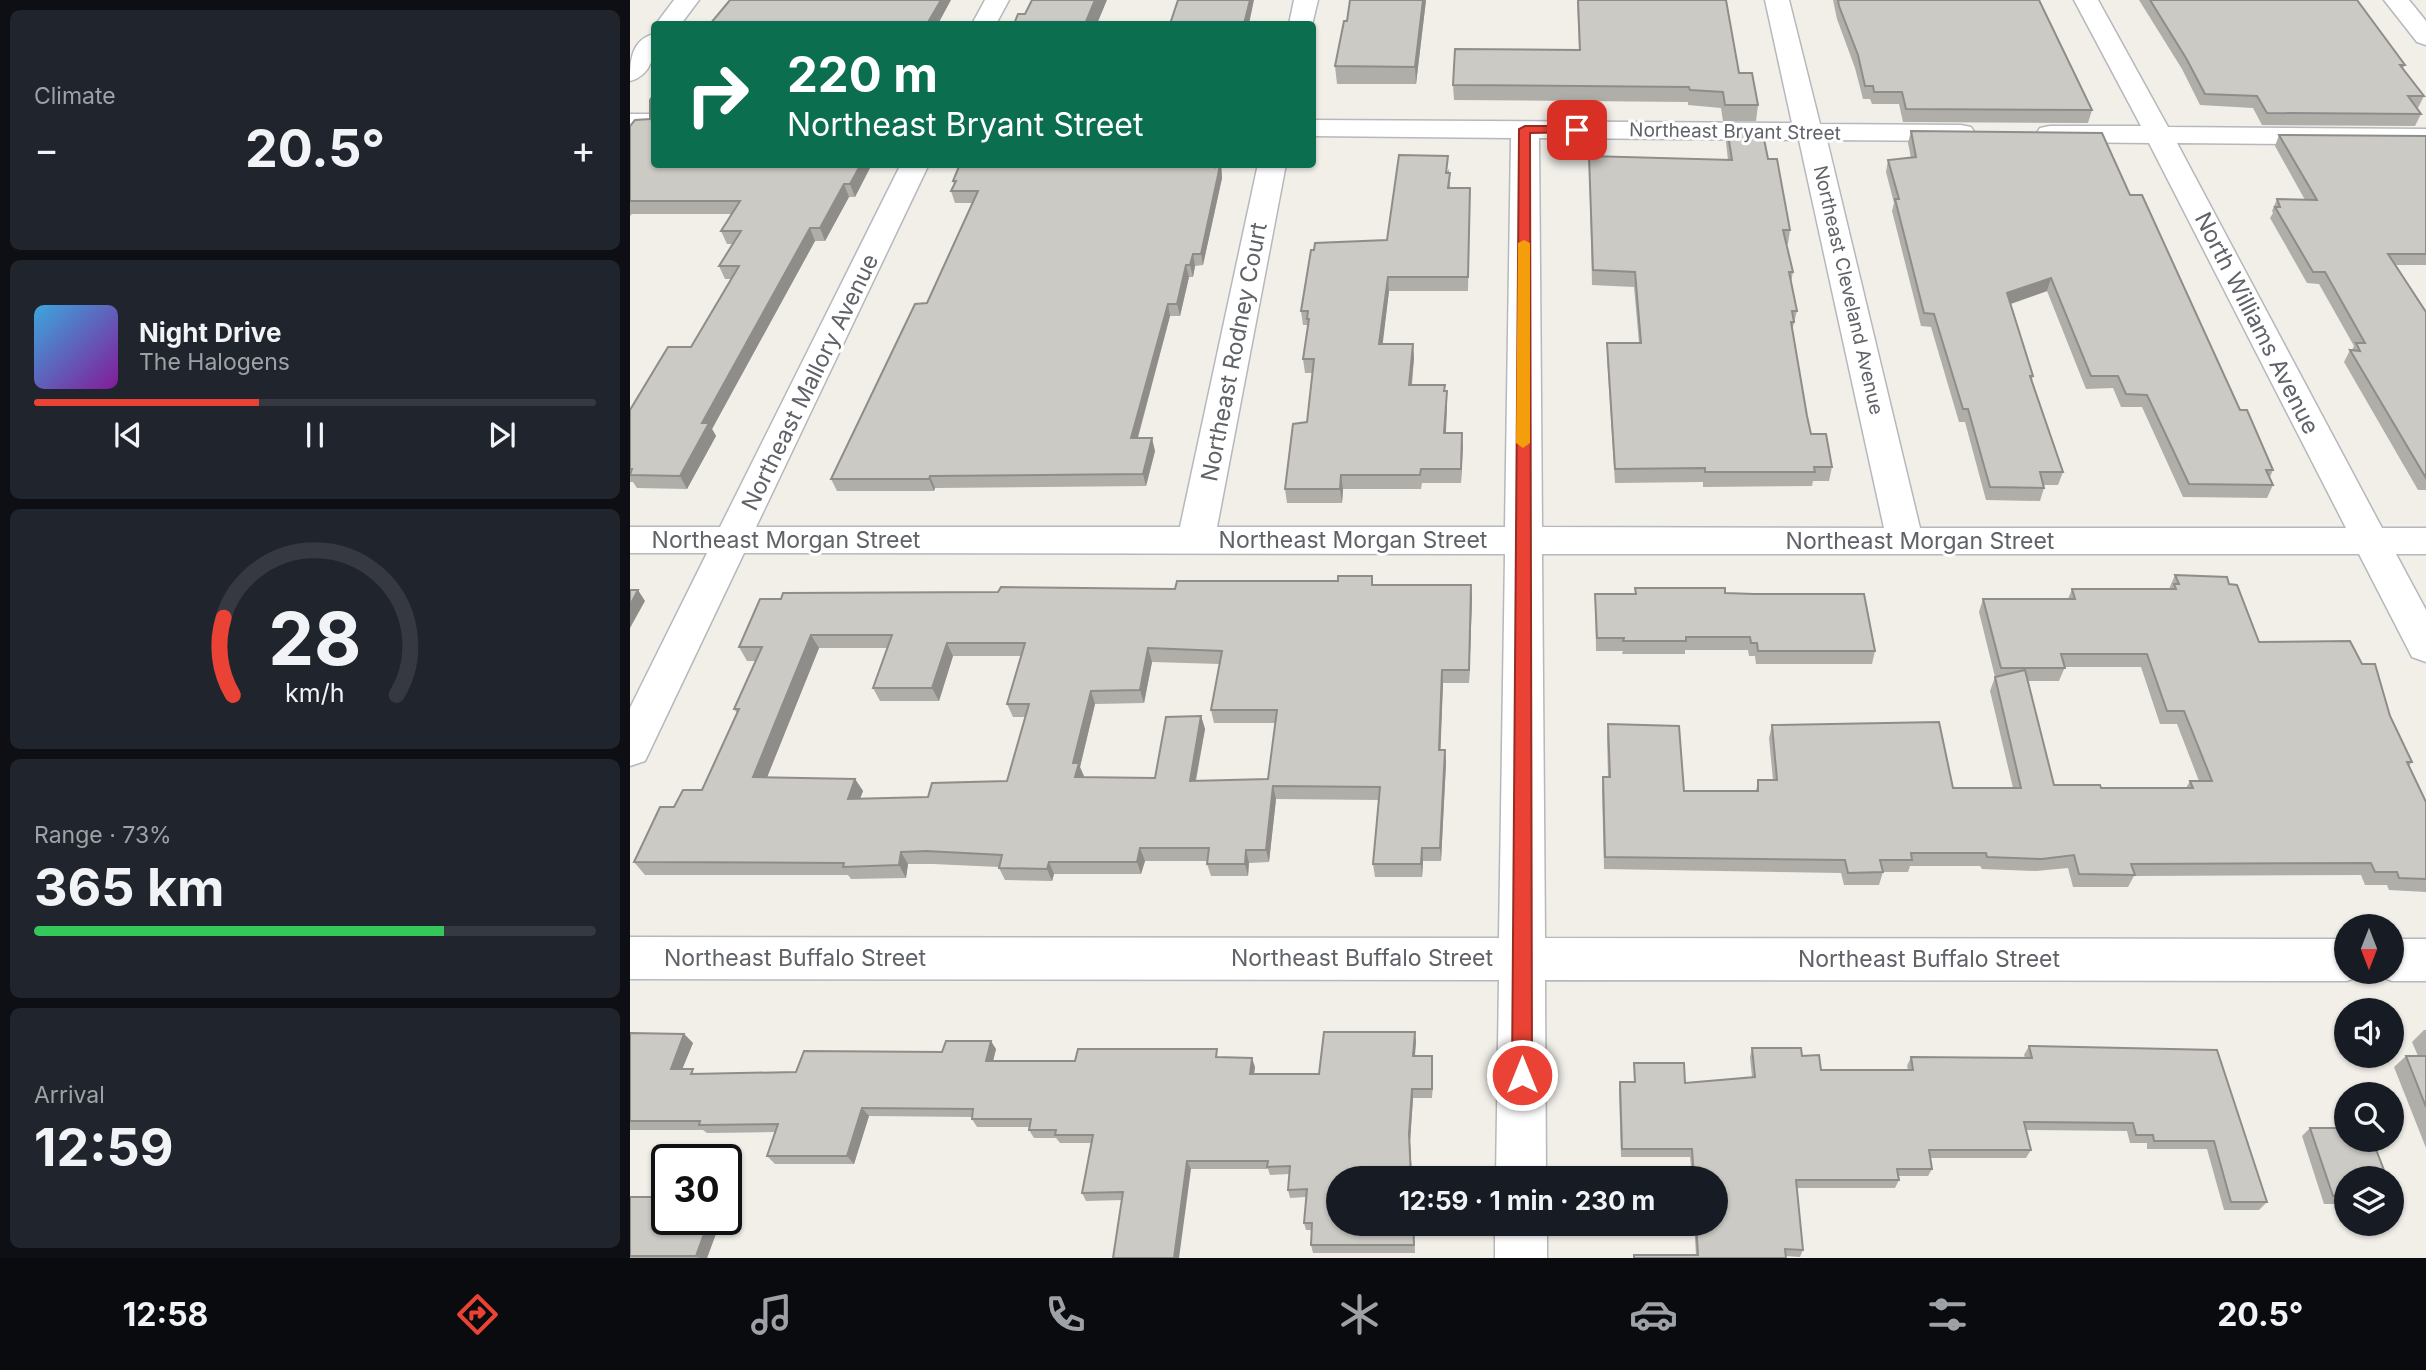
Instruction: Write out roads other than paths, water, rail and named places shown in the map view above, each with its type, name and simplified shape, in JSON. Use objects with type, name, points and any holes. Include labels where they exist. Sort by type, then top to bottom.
[{"type":"street","points":[[670,21],[687,0]]},
{"type":"street","points":[[986,21],[997,0]]},
{"type":"street","points":[[1302,21],[1306,0]]},
{"type":"street","name":"Northeast Cleveland Avenue","points":[[1777,0],[1802,114],[1817,150],[1905,541]]},
{"type":"street","name":"North Williams Avenue","points":[[2086,0],[2426,648]]},
{"type":"street","points":[[2396,0],[2426,37]]},
{"type":"street","points":[[630,74],[651,46]]},
{"type":"street","points":[[630,122],[651,122]]},
{"type":"street","name":"Northeast Bryant Street","points":[[1316,128],[1991,134]]},
{"type":"street","points":[[1521,1166],[1525,129]]},
{"type":"street","points":[[2019,134],[2426,137]]},
{"type":"street","name":"Northeast Mallory Avenue","points":[[630,749],[913,168]]},
{"type":"street","name":"Northeast Rodney Court","points":[[1196,540],[1271,168]]},
{"type":"street","name":"Northeast Morgan Street","points":[[630,540],[2426,541]]},
{"type":"street","name":"Northeast Buffalo Street","points":[[630,958],[2334,960]]},
{"type":"street","points":[[2404,960],[2426,960]]},
{"type":"street","points":[[1521,1236],[1521,1258]]}]
